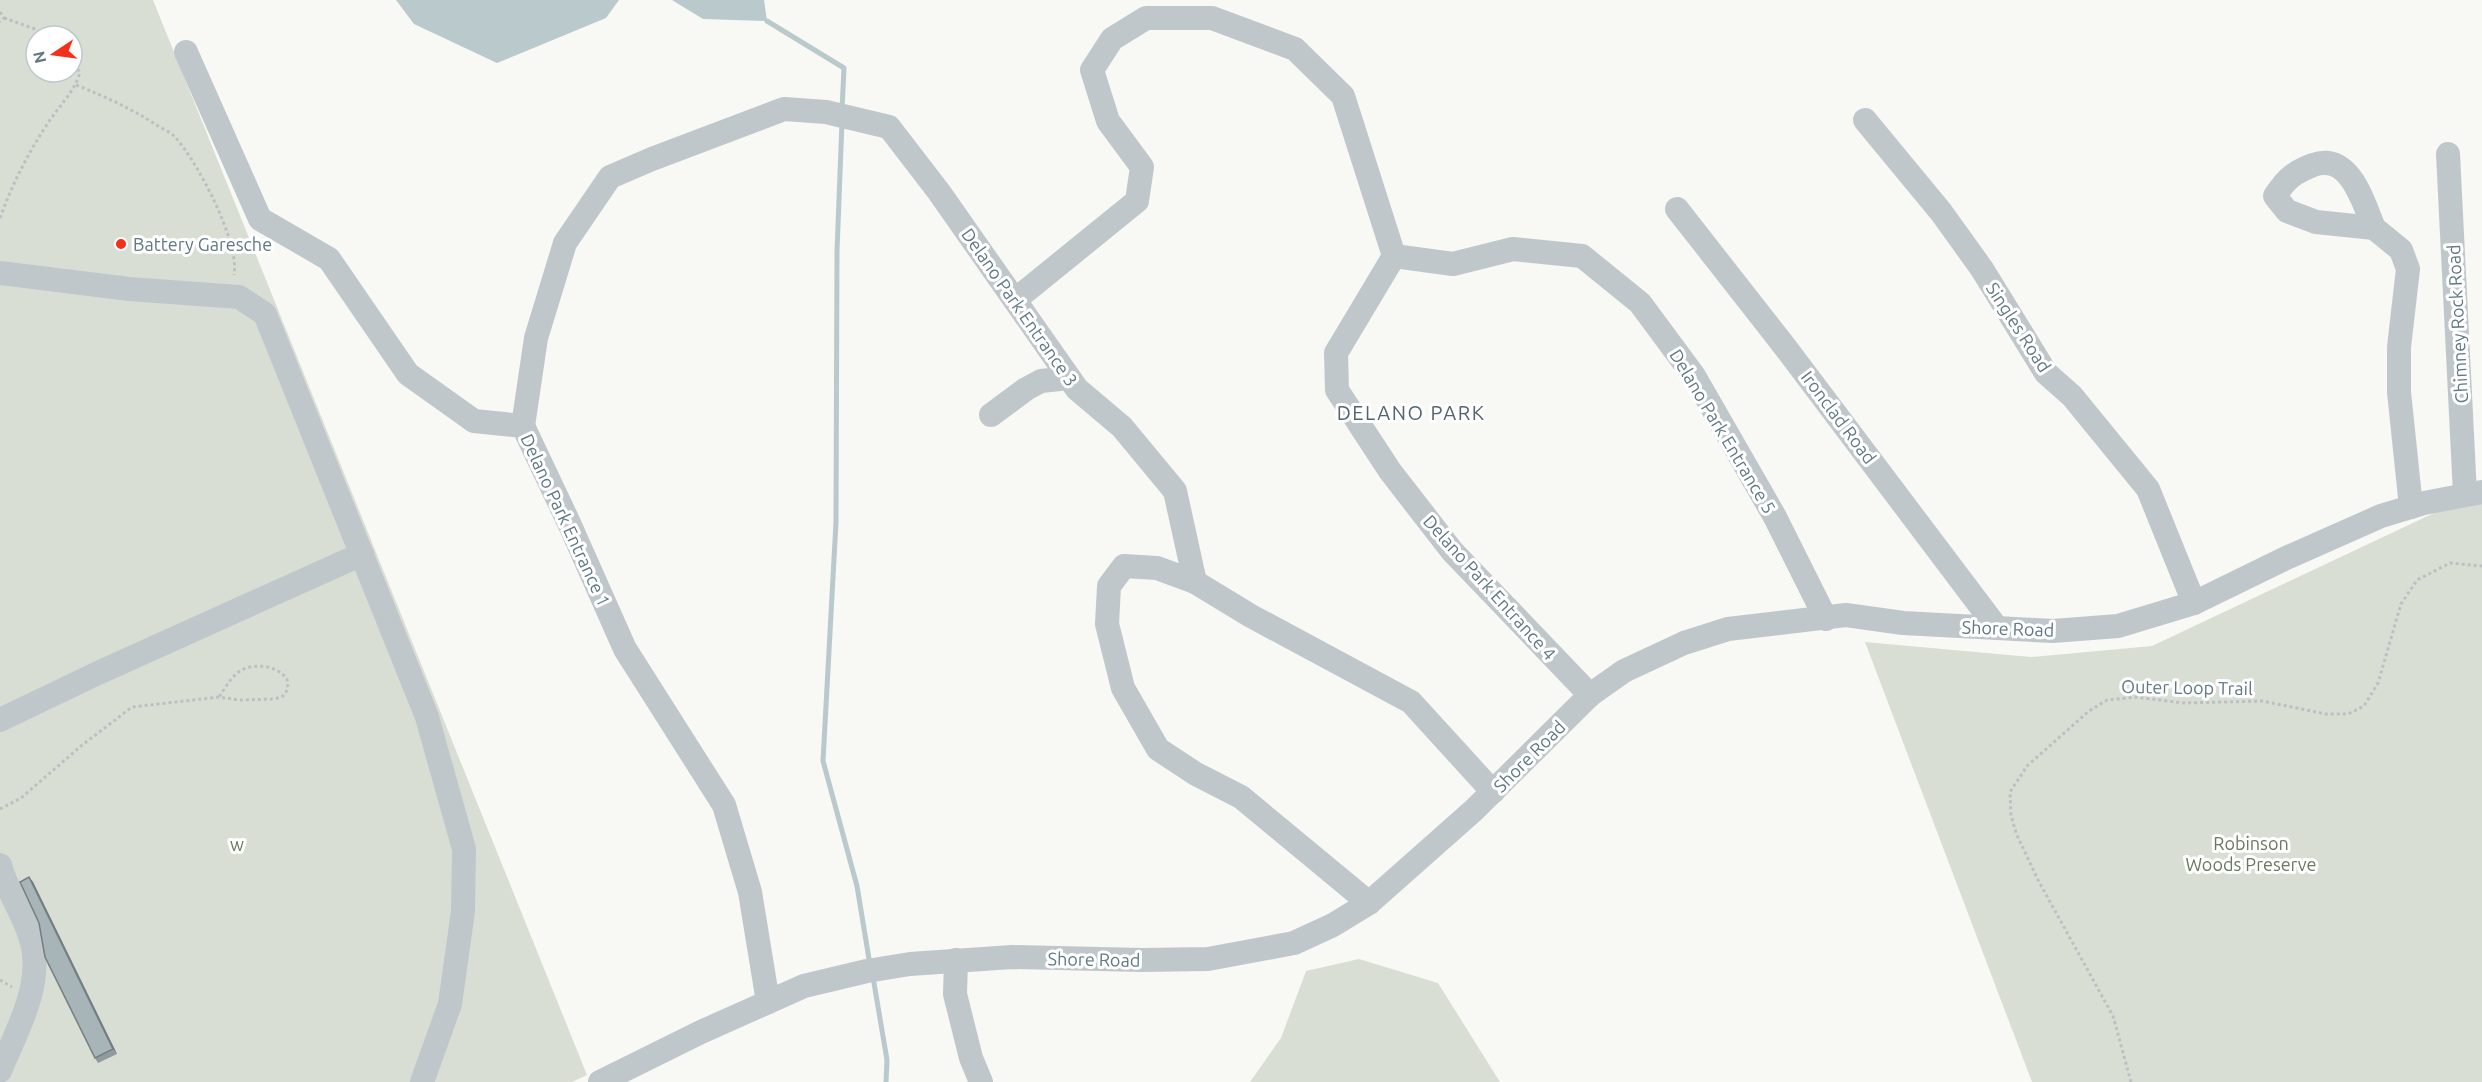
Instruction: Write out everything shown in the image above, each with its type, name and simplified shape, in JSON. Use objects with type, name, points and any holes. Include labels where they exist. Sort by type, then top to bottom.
[{"type":"street","points":[[1015,300],[1137,201],[1142,167],[1108,121],[1092,70],[1112,39],[1146,18],[1212,18],[1295,49],[1343,96],[1394,256]]},
{"type":"street","name":"Delano Park Entrance 1","points":[[186,52],[260,219],[329,259],[408,374],[474,421],[523,426],[626,649],[724,805],[750,892],[768,1002]]},
{"type":"street","name":"Delano Park Entrance 3","points":[[523,426],[536,338],[565,243],[610,177],[784,109],[826,112],[889,127],[939,192],[1077,389],[1122,427],[1175,491],[1196,582]]},
{"type":"street","name":"Singles Road","points":[[1865,120],[1941,212],[1968,250],[2046,373],[2072,396],[2148,489],[2194,603]]},
{"type":"street","name":"Chimney Rock Road","points":[[2448,154],[2473,493]]},
{"type":"street","name":"Ironclad Road","points":[[1677,209],[1796,360],[1997,628]]},
{"type":"street","points":[[2374,228],[2402,250],[2408,269],[2400,347],[2399,392],[2411,507]]},
{"type":"street","name":"Delano Park Entrance 5","points":[[1394,256],[1453,264],[1513,249],[1582,256],[1640,303],[1694,376],[1775,517],[1826,619]]},
{"type":"street","name":"Delano Park Entrance 4","points":[[1394,256],[1336,353],[1337,390],[1390,471],[1452,551],[1590,695]]},
{"type":"street","points":[[0,273],[129,289],[240,297],[265,314],[427,717],[464,849],[463,911],[450,1004],[422,1082]]},
{"type":"street","points":[[991,415],[1026,389],[1041,381],[1069,378]]},
{"type":"street","name":"Shore Road","points":[[600,1082],[804,986],[867,971],[956,960],[1012,957],[1208,959],[1294,943],[1333,925],[1369,903],[1493,792],[1590,695],[1624,671],[1684,643],[1728,630],[1846,615],[1903,623],[2054,631],[2118,626],[2194,603],[2293,554],[2381,516],[2473,493]]},
{"type":"street","points":[[0,720],[98,673],[362,554]]},
{"type":"street","points":[[1369,903],[1241,797],[1196,774],[1158,749],[1123,688],[1107,624],[1109,585],[1124,566],[1157,568],[1196,582],[1251,616],[1411,702],[1493,792]]},
{"type":"street","points":[[0,865],[4,881],[32,942],[34,966],[27,1005],[0,1071]]},
{"type":"street","points":[[956,960],[955,994],[971,1058],[981,1082]]},
{"type":"path","points":[[0,22],[2,15],[24,24]]},
{"type":"path","points":[[0,218],[29,153],[58,106],[76,85],[117,100],[174,136],[195,168],[226,224],[236,264],[230,296]]},
{"type":"path","name":"Outer Loop Trail","points":[[2131,1082],[2113,1016],[2038,880],[2016,833],[2011,815],[2010,792],[2027,765],[2089,711],[2107,700],[2136,697],[2183,703],[2262,701],[2326,714],[2348,714],[2364,706],[2378,683],[2401,604],[2417,579],[2450,563],[2482,566]]},
{"type":"path","points":[[0,809],[21,798],[81,746],[132,707],[219,697],[239,700],[275,699],[283,696],[288,689],[287,680],[275,668],[260,667],[241,670],[226,685],[219,697]]},
{"type":"green space","name":"w","points":[[0,0],[153,0],[587,1075],[572,1082],[0,1082]]},
{"type":"green space","name":"Robinson Woods Preserve","points":[[2468,497],[2482,498],[2482,1082],[2032,1082],[1865,642],[2031,657],[2152,646]]},
{"type":"green space","points":[[1359,959],[1438,983],[1500,1082],[1250,1082],[1281,1038],[1306,971]]},
{"type":"shaded area","points":[[396,0],[619,0],[606,18],[497,63],[414,24]]},
{"type":"shaded area","points":[[672,0],[764,0],[767,21],[703,19]]},
{"type":"building","points":[[29,877],[113,1049],[95,1058],[45,957],[39,923],[20,882]]},
{"type":"waterway","points":[[767,21],[844,68],[842,110]]},
{"type":"waterway","points":[[842,122],[837,251],[836,522],[823,761],[857,886],[870,965]]},
{"type":"waterway","points":[[873,977],[887,1060],[886,1082]]},
{"type":"place","name":"Battery Garesche","points":[[121,244]]},
{"type":"district","name":"DELANO PARK","points":[[1411,412]]}]
